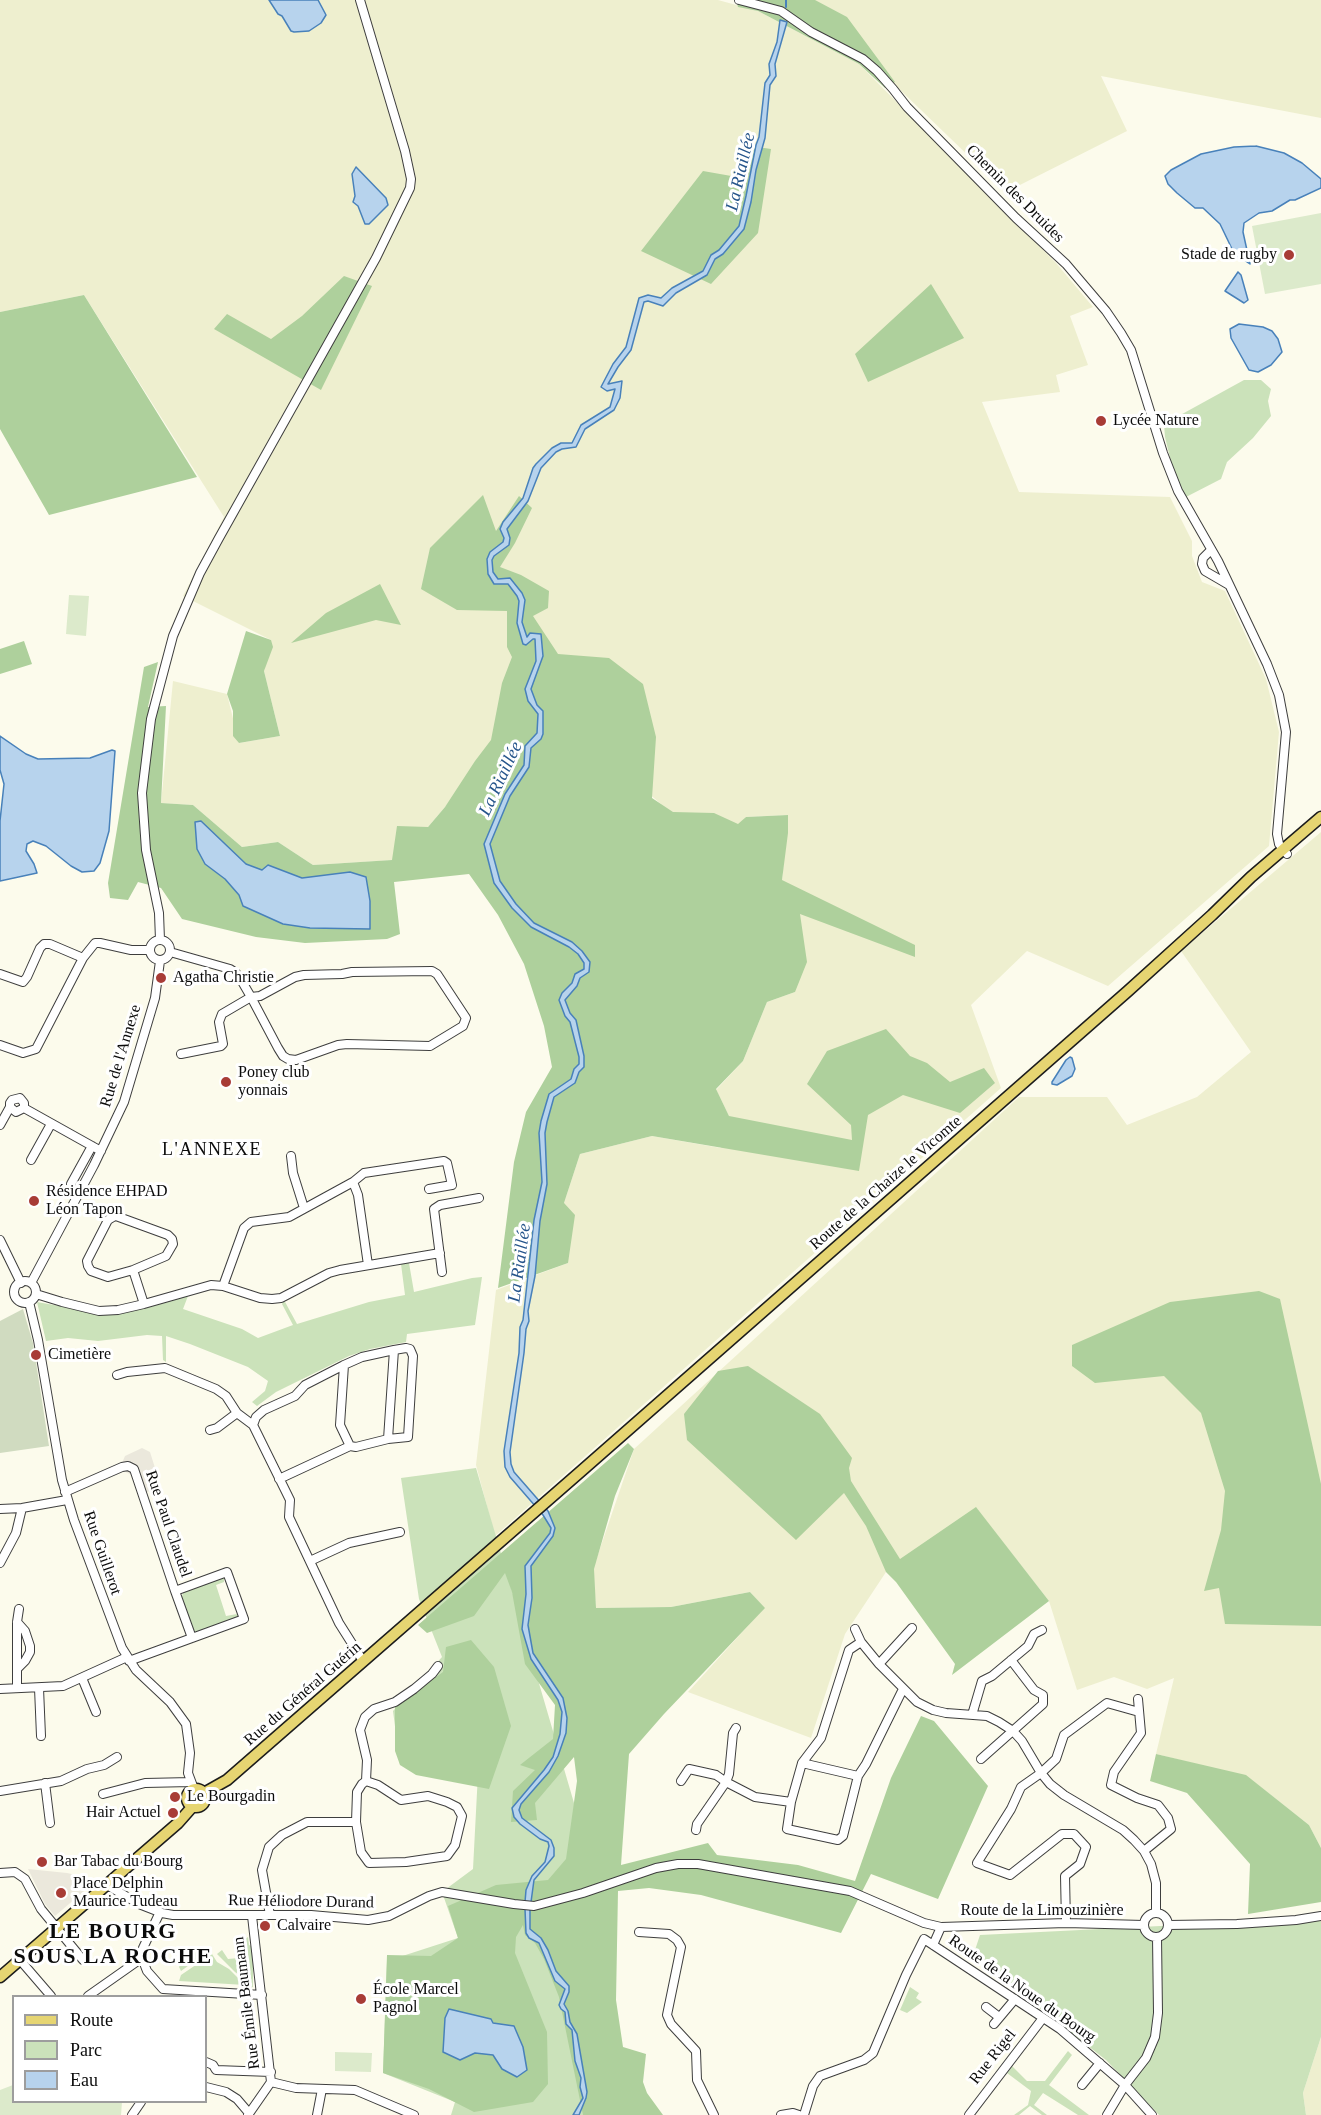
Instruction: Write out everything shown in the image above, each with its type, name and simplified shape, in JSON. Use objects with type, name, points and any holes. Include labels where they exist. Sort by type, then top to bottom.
[{"type":"main road","name":"Route de la Chaize le Vicomte","points":[[535,1512],[1212,915],[1249,888],[1321,817]]},
{"type":"main road","name":"Route de la Chaize le Vicomte","points":[[1285,851],[1321,824]]},
{"type":"main road","name":"Rue du Général Guérin","points":[[107,1885],[181,1820],[193,1806],[202,1805],[205,1799],[196,1788],[226,1780],[535,1512]]},
{"type":"main road","points":[[0,1977],[107,1885]]},
{"type":"street","points":[[160,940],[159,913],[145,840],[142,793],[151,719],[173,636],[200,573],[376,258],[410,188],[411,179],[405,151],[360,0]]},
{"type":"street","name":"Chemin des Druides","points":[[739,0],[781,11],[819,36],[863,59],[894,89],[907,107],[1083,283],[1106,311],[1131,350],[1163,453],[1178,491],[1229,585],[1279,695],[1286,732],[1286,753],[1277,828],[1279,844],[1285,851]]},
{"type":"street","points":[[1211,550],[1203,558],[1202,564],[1205,571],[1229,585]]},
{"type":"street","points":[[160,940],[167,942],[170,952],[168,957],[160,961],[154,959],[150,950],[152,944],[160,940]]},
{"type":"street","points":[[0,1045],[23,1053],[36,1048],[83,958],[95,943],[131,950],[150,950]]},
{"type":"street","points":[[0,974],[23,982],[44,944],[50,944],[83,958]]},
{"type":"street","points":[[170,952],[230,969],[240,978],[251,997],[283,1056],[296,1060],[347,1044],[430,1046],[463,1026],[466,1018],[437,974],[426,970],[304,975],[295,977],[260,996],[251,997],[222,1014],[219,1022],[223,1044],[221,1046],[180,1054]]},
{"type":"street","name":"Rue de l'Annexe","points":[[32,1283],[124,1102],[154,998],[160,961]]},
{"type":"street","points":[[0,1125],[12,1100],[16,1098],[22,1100],[24,1108],[101,1151]]},
{"type":"street","points":[[32,1160],[51,1124]]},
{"type":"street","points":[[71,1184],[92,1146]]},
{"type":"street","points":[[291,1156],[293,1173],[304,1208]]},
{"type":"street","points":[[223,1286],[244,1228],[251,1222],[289,1216],[354,1182],[364,1173],[444,1161],[447,1164],[452,1185],[429,1189]]},
{"type":"street","points":[[354,1182],[368,1265]]},
{"type":"street","points":[[442,1272],[434,1209],[440,1205],[479,1198]]},
{"type":"street","points":[[116,1216],[168,1234],[172,1239],[173,1244],[166,1256],[133,1270],[108,1276],[91,1271],[88,1266],[87,1261],[108,1220],[113,1217],[116,1216]]},
{"type":"street","points":[[0,1240],[21,1282]]},
{"type":"street","points":[[36,1294],[99,1311],[118,1310],[144,1304],[211,1285],[223,1286],[260,1299],[281,1298],[329,1273],[440,1253]]},
{"type":"street","points":[[133,1270],[144,1304]]},
{"type":"street","points":[[21,1282],[32,1283],[36,1294],[29,1302],[22,1302],[15,1295],[16,1286],[21,1282]]},
{"type":"street","name":"Rue Guillerot","points":[[29,1302],[66,1496],[115,1635],[128,1659],[147,1682],[170,1702],[186,1724],[190,1753],[188,1773],[196,1788]]},
{"type":"street","points":[[253,1425],[255,1417],[264,1410],[295,1396],[304,1386],[344,1365],[362,1357],[394,1350],[406,1348],[412,1353],[408,1437],[388,1439],[356,1447],[350,1446],[279,1479]]},
{"type":"street","points":[[388,1439],[394,1350]]},
{"type":"street","points":[[344,1365],[340,1425],[350,1446]]},
{"type":"street","points":[[117,1375],[165,1368],[216,1389],[226,1396],[237,1413],[253,1425],[290,1500],[289,1517],[339,1623],[363,1661]]},
{"type":"street","points":[[210,1430],[217,1428],[237,1413]]},
{"type":"street","name":"Rue Paul Claudel","points":[[66,1496],[122,1467],[128,1466],[134,1469],[175,1591]]},
{"type":"street","points":[[0,1509],[22,1508],[66,1496]]},
{"type":"street","points":[[0,1563],[16,1533],[22,1508]]},
{"type":"street","points":[[310,1561],[349,1543],[400,1532]]},
{"type":"street","points":[[0,1689],[63,1686],[128,1659],[192,1638],[244,1619],[227,1572],[175,1591],[192,1638]]},
{"type":"street","points":[[17,1688],[19,1609]]},
{"type":"street","points":[[879,1664],[912,1628]]},
{"type":"street","points":[[855,1629],[861,1642],[879,1664],[917,1702],[933,1710],[987,1716],[999,1722],[1013,1731],[1022,1741],[1041,1773],[1064,1795],[1123,1830],[1144,1851],[1151,1864],[1156,1883],[1156,1912]]},
{"type":"street","points":[[972,1715],[982,1681],[992,1676],[1028,1646],[1034,1634],[1042,1630]]},
{"type":"street","points":[[861,1642],[849,1650],[822,1738],[802,1763],[788,1829],[838,1840],[843,1836],[858,1776],[903,1689]]},
{"type":"street","points":[[981,1759],[1043,1704],[1043,1695],[1034,1690],[1011,1660]]},
{"type":"street","points":[[366,1781],[378,1785],[401,1800],[428,1796],[457,1807],[462,1816],[455,1845],[447,1856],[406,1862],[369,1863],[361,1852],[356,1822],[357,1792],[366,1781],[367,1760],[360,1730],[365,1717],[374,1709],[394,1702],[414,1689],[438,1666]]},
{"type":"street","points":[[82,1678],[96,1712]]},
{"type":"street","points":[[39,1688],[41,1736]]},
{"type":"street","points":[[1138,1700],[1141,1733],[1114,1772],[1111,1785],[1158,1805],[1168,1818],[1171,1829],[1144,1851]]},
{"type":"street","points":[[1066,1923],[1065,1876],[1080,1864],[1086,1846],[1074,1834],[1062,1834],[1010,1875],[977,1863],[1011,1809],[1021,1787],[1056,1759],[1064,1735],[1107,1702],[1139,1712]]},
{"type":"street","points":[[696,1830],[697,1824],[726,1782],[729,1774],[733,1733],[736,1728]]},
{"type":"street","points":[[0,1791],[61,1781],[87,1769],[104,1765],[117,1757]]},
{"type":"street","points":[[802,1763],[858,1776]]},
{"type":"street","points":[[681,1781],[689,1769],[716,1775],[755,1797],[792,1802]]},
{"type":"street","points":[[45,1783],[50,1823]]},
{"type":"street","points":[[103,1794],[145,1783],[196,1788]]},
{"type":"street","points":[[270,1915],[262,1870],[263,1860],[269,1847],[282,1835],[307,1822],[356,1822]]},
{"type":"street","name":"Rue Héliodore Durand","points":[[107,1885],[139,1904],[172,1915],[311,1915],[356,1920],[379,1919],[442,1892],[534,1906],[583,1893],[633,1875],[678,1864],[698,1864],[850,1891],[924,1923],[941,1927]]},
{"type":"street","points":[[0,1873],[20,1874],[25,1879],[41,1909],[83,1960]]},
{"type":"street","points":[[160,1912],[143,1948],[142,1958],[147,1971],[161,1993],[262,1995]]},
{"type":"street","points":[[1156,1912],[1166,1917],[1168,1925],[1165,1933],[1157,1937],[1148,1934],[1144,1925],[1149,1915],[1156,1912]]},
{"type":"street","name":"Rue Émile Baumann","points":[[248,2114],[271,2077],[252,1916]]},
{"type":"street","points":[[1168,1925],[1237,1924],[1321,1916]]},
{"type":"street","name":"Route de la Limouzinière","points":[[941,1927],[1066,1923],[1144,1925]]},
{"type":"street","points":[[933,1945],[941,1927]]},
{"type":"street","points":[[639,1932],[669,1934],[677,1940],[681,1947],[667,2015],[671,2024],[696,2051],[697,2080],[714,2115]]},
{"type":"street","points":[[1107,2115],[1125,2085],[1146,2058],[1155,2037],[1158,2013],[1157,1937]]},
{"type":"street","name":"Route de la Noue du Bourg","points":[[804,2115],[813,2086],[820,2076],[870,2056],[924,1939],[1042,2018],[1125,2085],[1152,2115]]},
{"type":"street","points":[[89,1995],[142,1958]]},
{"type":"street","points":[[20,1960],[50,1995]]},
{"type":"street","points":[[986,2007],[996,2020],[1015,1999]]},
{"type":"street","name":"Rue Rigel","points":[[969,2115],[1042,2018]]},
{"type":"street","points":[[207,2062],[213,2065],[216,2070],[271,2077],[297,2088],[355,2090],[414,2115]]},
{"type":"street","points":[[1082,2085],[1100,2063]]},
{"type":"street","points":[[207,2087],[226,2092],[237,2099],[248,2114]]},
{"type":"street","points":[[317,2115],[322,2089]]},
{"type":"street","points":[[781,2115],[793,2113],[799,2115]]},
{"type":"green space","points":[[0,0],[718,0],[758,11],[859,64],[1056,263],[1093,307],[1070,316],[1088,365],[1056,375],[1060,392],[982,402],[1019,492],[1170,497],[1192,541],[1192,556],[1202,582],[1225,591],[1266,679],[1279,732],[1269,846],[1108,986],[1027,951],[971,1005],[1001,1088],[495,1536],[476,1465],[496,1290],[568,1263],[564,1203],[580,1154],[652,1136],[721,1148],[729,1116],[716,1090],[743,1061],[767,1002],[795,992],[782,880],[788,815],[746,817],[737,829],[676,817],[647,792],[501,741],[428,827],[393,860],[313,865],[278,842],[242,847],[193,805],[161,803],[173,681],[227,694],[239,743],[280,736],[264,671],[271,640],[183,596],[224,517],[84,295],[0,312]]},
{"type":"green space","points":[[736,0],[815,0],[847,17],[895,82],[885,88],[859,64],[758,11],[738,7]]},
{"type":"green space","points":[[807,0],[1321,0],[1321,118],[1101,76],[1127,131],[1006,192]]},
{"type":"green space","points":[[751,146],[771,149],[758,233],[711,284],[641,251],[703,171],[737,177]]},
{"type":"green space","name":"Stade de rugby","points":[[1321,213],[1321,284],[1265,294],[1252,226]]},
{"type":"green space","points":[[344,276],[372,286],[321,390],[214,329],[227,314],[271,339],[302,316]]},
{"type":"green space","points":[[931,284],[964,338],[868,382],[855,354]]},
{"type":"green space","points":[[84,295],[197,477],[49,515],[0,429],[0,312]]},
{"type":"green space","points":[[1244,380],[1261,380],[1271,389],[1268,401],[1271,416],[1253,438],[1227,462],[1221,479],[1186,497],[1173,470],[1164,424]]},
{"type":"green space","points":[[483,495],[496,531],[519,496],[532,508],[500,567],[521,575],[549,591],[548,608],[533,616],[558,654],[609,658],[643,684],[656,737],[652,798],[673,812],[714,813],[738,824],[746,817],[788,815],[782,880],[915,945],[915,957],[800,914],[807,962],[795,992],[767,1002],[743,1061],[716,1089],[729,1116],[852,1140],[851,1125],[807,1084],[827,1051],[886,1029],[910,1056],[927,1063],[950,1082],[984,1068],[995,1083],[960,1113],[903,1095],[868,1115],[859,1171],[652,1136],[580,1154],[564,1203],[575,1215],[568,1263],[498,1288],[514,1162],[526,1112],[552,1067],[544,1026],[524,964],[498,915],[469,874],[394,882],[400,934],[387,939],[305,943],[256,937],[182,919],[161,888],[138,882],[128,900],[110,898],[108,883],[144,667],[158,662],[148,707],[166,706],[161,803],[193,805],[242,847],[278,842],[313,865],[392,860],[397,826],[428,827],[445,807],[491,740],[502,683],[512,657],[507,647],[507,611],[457,610],[421,589],[430,548]]},
{"type":"green space","points":[[380,584],[401,625],[376,620],[291,643],[326,613]]},
{"type":"green space","points":[[69,595],[89,596],[86,636],[66,634]]},
{"type":"green space","points":[[246,631],[271,640],[273,647],[264,671],[280,736],[239,743],[233,736],[233,711],[227,694]]},
{"type":"green space","points":[[24,641],[32,664],[0,674],[0,649]]},
{"type":"green space","points":[[1321,832],[1321,1848],[1309,1825],[1248,1777],[1156,1754],[1174,1678],[1147,1689],[1114,1677],[1077,1690],[1049,1601],[976,1508],[886,1572],[845,1634],[811,1738],[688,1692],[764,1608],[750,1592],[671,1607],[596,1608],[593,1569],[634,1449],[1019,1097],[1107,1097],[1127,1125],[1197,1097],[1251,1052],[1181,951]]},
{"type":"green space","points":[[409,1263],[414,1292],[482,1277],[475,1325],[407,1334],[406,1342],[349,1356],[276,1392],[257,1406],[252,1402],[265,1391],[268,1381],[248,1367],[166,1336],[166,1362],[163,1360],[162,1336],[147,1335],[98,1341],[68,1338],[46,1341],[37,1302],[88,1311],[188,1296],[183,1309],[242,1329],[258,1338],[293,1325],[282,1304],[284,1300],[297,1324],[369,1302],[405,1295],[401,1264]]},
{"type":"green space","points":[[1259,1291],[1280,1299],[1321,1484],[1321,1626],[1225,1624],[1219,1588],[1204,1591],[1221,1530],[1225,1491],[1201,1413],[1164,1376],[1095,1383],[1072,1366],[1072,1345],[1170,1302]]},
{"type":"green space","points":[[23,1309],[33,1343],[49,1446],[0,1453],[0,1321]]},
{"type":"green space","points":[[748,1366],[820,1414],[852,1458],[849,1468],[851,1481],[900,1559],[976,1507],[1049,1601],[952,1675],[955,1664],[896,1582],[886,1572],[866,1526],[844,1493],[796,1540],[687,1440],[684,1414],[718,1371]]},
{"type":"green space","points":[[628,1443],[634,1449],[615,1496],[594,1569],[596,1608],[671,1607],[750,1592],[765,1608],[629,1754],[621,1865],[708,1843],[717,1855],[798,1865],[855,1881],[891,1778],[921,1716],[934,1721],[988,1786],[938,1899],[871,1874],[841,1933],[701,1895],[649,1888],[618,1891],[616,2000],[623,2047],[646,2054],[643,2082],[647,2093],[663,2115],[583,2115],[559,1997],[544,1959],[535,1943],[525,1935],[523,1925],[516,1937],[515,1953],[547,2032],[548,2084],[533,2102],[474,2112],[429,2089],[383,2073],[387,1955],[431,1956],[458,1938],[448,1906],[496,1885],[548,1880],[566,1859],[577,1781],[574,1757],[535,1803],[537,1820],[511,1822],[513,1791],[535,1770],[520,1765],[553,1739],[555,1705],[525,1664],[512,1592],[505,1573],[474,1616],[427,1633],[418,1625]]},
{"type":"green space","points":[[476,1468],[586,1844],[613,2115],[451,2115],[455,2102],[383,2073],[387,1961],[458,1938],[442,1892],[473,1869],[478,1773],[400,1765],[393,1711],[442,1657],[419,1599],[401,1478]]},
{"type":"green space","points":[[222,1577],[224,1582],[216,1585],[226,1616],[237,1614],[239,1617],[196,1632],[182,1597],[183,1592]]},
{"type":"green space","points":[[471,1640],[494,1667],[511,1726],[489,1789],[416,1775],[400,1765],[395,1751],[395,1707],[443,1672],[446,1647]]},
{"type":"green space","points":[[1156,1754],[1246,1775],[1309,1825],[1321,1848],[1321,1902],[1248,1914],[1250,1864],[1187,1793],[1150,1781]]},
{"type":"green space","points":[[1321,1918],[1321,2037],[1303,2093],[1306,2115],[1159,2115],[1106,2060],[973,1956],[980,1935]]},
{"type":"green space","points":[[248,1937],[249,1945],[253,1947],[253,1987],[250,1988],[250,1983],[217,1954],[222,1950],[228,1959],[239,1958],[246,1949],[245,1939]]},
{"type":"green space","points":[[210,1950],[181,1971],[179,1967],[187,1951]]},
{"type":"green space","points":[[212,1954],[217,1962],[229,1969],[245,1985],[179,1981],[181,1975]]},
{"type":"green space","points":[[910,1987],[919,1993],[916,1998],[922,2002],[907,2013],[900,2010]]},
{"type":"green space","points":[[1321,2037],[1321,2115],[1306,2115],[1303,2093]]},
{"type":"green space","points":[[1068,2051],[1072,2055],[1049,2085],[1089,2115],[1078,2115],[1043,2093],[1034,2105],[1047,2115],[1042,2115],[1030,2106],[1019,2115],[1014,2115],[1028,2105],[1031,2091],[1007,2073],[1012,2066],[1027,2081],[1045,2081]]},
{"type":"green space","points":[[335,2052],[372,2053],[371,2072],[335,2071]]},
{"type":"green space","points":[[12,2085],[12,2103],[122,2103],[121,2115],[0,2115],[0,2090]]},
{"type":"shaded area","points":[[142,1448],[150,1452],[161,1487],[139,1495],[132,1475],[123,1471],[122,1463],[125,1456]]},
{"type":"shaded area","name":"Place Delphin Maurice Tudeau","points":[[28,1869],[67,1873],[90,1878],[97,1883],[90,1886],[55,1916],[45,1904]]},
{"type":"water","points":[[269,0],[318,0],[326,15],[321,23],[309,31],[294,32]]},
{"type":"water","points":[[780,20],[787,22],[775,64],[776,76],[770,85],[765,138],[744,229],[723,254],[715,259],[707,275],[676,293],[663,306],[648,301],[644,302],[631,350],[608,384],[622,381],[620,398],[614,410],[585,429],[576,447],[556,452],[541,468],[528,501],[507,529],[510,538],[509,545],[492,560],[493,572],[498,579],[510,578],[522,593],[525,600],[522,622],[527,637],[530,633],[541,634],[543,656],[531,689],[537,705],[543,711],[543,734],[531,748],[529,767],[510,796],[490,844],[500,881],[516,904],[534,923],[572,942],[590,962],[589,972],[580,978],[577,986],[565,1000],[570,1013],[576,1020],[584,1056],[584,1067],[579,1072],[575,1083],[554,1097],[547,1122],[545,1133],[547,1184],[540,1221],[535,1276],[528,1311],[529,1321],[526,1329],[510,1452],[514,1472],[548,1511],[555,1528],[553,1536],[531,1566],[532,1598],[528,1625],[533,1653],[563,1698],[567,1718],[566,1733],[558,1756],[549,1772],[521,1804],[519,1810],[522,1818],[551,1840],[554,1848],[554,1856],[534,1880],[531,1902],[525,1902],[526,1890],[532,1876],[545,1862],[549,1846],[548,1842],[540,1839],[520,1824],[514,1817],[512,1808],[553,1757],[560,1734],[562,1712],[558,1700],[531,1659],[522,1629],[526,1594],[525,1566],[550,1533],[551,1528],[543,1515],[510,1477],[505,1467],[504,1451],[519,1353],[520,1327],[523,1320],[534,1220],[542,1182],[539,1133],[541,1121],[549,1094],[571,1079],[574,1069],[579,1064],[570,1022],[559,1000],[562,993],[572,983],[575,974],[584,969],[584,963],[569,947],[531,927],[512,908],[494,883],[484,844],[505,794],[524,765],[525,746],[537,733],[538,714],[528,701],[525,689],[536,661],[535,639],[526,645],[523,644],[517,623],[519,601],[517,596],[508,584],[494,584],[488,574],[487,559],[490,552],[503,542],[504,538],[500,529],[523,498],[536,464],[552,448],[561,443],[572,443],[581,425],[610,407],[615,389],[607,391],[601,387],[613,364],[626,347],[639,298],[648,295],[661,298],[672,288],[703,271],[711,255],[719,250],[739,226],[759,137],[765,83],[770,75],[769,64],[777,42]]},
{"type":"water","points":[[1256,146],[1284,153],[1302,163],[1321,179],[1321,188],[1295,200],[1290,200],[1272,211],[1259,213],[1244,223],[1243,232],[1250,264],[1241,258],[1235,259],[1220,224],[1203,208],[1195,208],[1177,193],[1168,184],[1165,176],[1171,170],[1201,154],[1234,147]]},
{"type":"water","points":[[356,167],[386,198],[388,205],[369,224],[365,224],[358,206],[353,202],[355,196],[352,174]]},
{"type":"water","points":[[1238,272],[1241,275],[1248,300],[1244,303],[1225,291]]},
{"type":"water","points":[[1239,324],[1263,327],[1272,331],[1278,339],[1282,352],[1271,365],[1258,372],[1249,370],[1231,338],[1230,329]]},
{"type":"water","points":[[0,736],[26,754],[38,759],[90,758],[115,751],[109,831],[100,863],[94,871],[82,872],[46,846],[33,841],[27,844],[26,851],[37,873],[0,881],[0,821],[4,784],[0,770]]},
{"type":"water","points":[[201,821],[246,864],[262,870],[268,865],[302,878],[350,872],[366,877],[370,901],[370,929],[310,928],[283,924],[243,906],[239,895],[225,879],[205,864],[197,849],[195,822]]},
{"type":"water","points":[[1070,1057],[1075,1069],[1072,1076],[1057,1085],[1052,1084],[1066,1060]]},
{"type":"water","points":[[525,1909],[530,1909],[530,1929],[541,1938],[556,1971],[569,1986],[564,2004],[577,2034],[587,2092],[579,2115],[573,2115],[583,2098],[580,2087],[581,2078],[575,2061],[572,2030],[566,2024],[565,2012],[559,2005],[565,1989],[555,1981],[539,1943],[529,1938],[526,1933]]},
{"type":"water","points":[[449,2009],[491,2019],[493,2023],[514,2026],[523,2047],[527,2070],[517,2077],[502,2069],[493,2055],[475,2053],[460,2060],[443,2052],[445,2018]]},
{"type":"waterway","name":"La Riaillée","points":[[786,0],[786,7]]},
{"type":"place","name":"Stade de rugby","points":[[1289,255]]},
{"type":"place","name":"Lycée Nature","points":[[1101,421]]},
{"type":"place","name":"Agatha Christie","points":[[161,978]]},
{"type":"place","name":"Poney club yonnais","points":[[226,1082]]},
{"type":"place","name":"Résidence EHPAD Léon Tapon","points":[[34,1201]]},
{"type":"place","name":"Cimetière","points":[[36,1355]]},
{"type":"place","name":"Le Bourgadin","points":[[175,1797]]},
{"type":"place","name":"Hair Actuel","points":[[173,1813]]},
{"type":"place","name":"Bar Tabac du Bourg","points":[[42,1862]]},
{"type":"place","name":"Place Delphin Maurice Tudeau","points":[[61,1893]]},
{"type":"place","name":"Calvaire","points":[[265,1926]]},
{"type":"place","name":"École Marcel Pagnol","points":[[361,1999]]},
{"type":"district","name":"L'ANNEXE","points":[[212,1150]]},
{"type":"district","name":"LE BOURG SOUS LA ROCHE","points":[[113,1944]]}]
